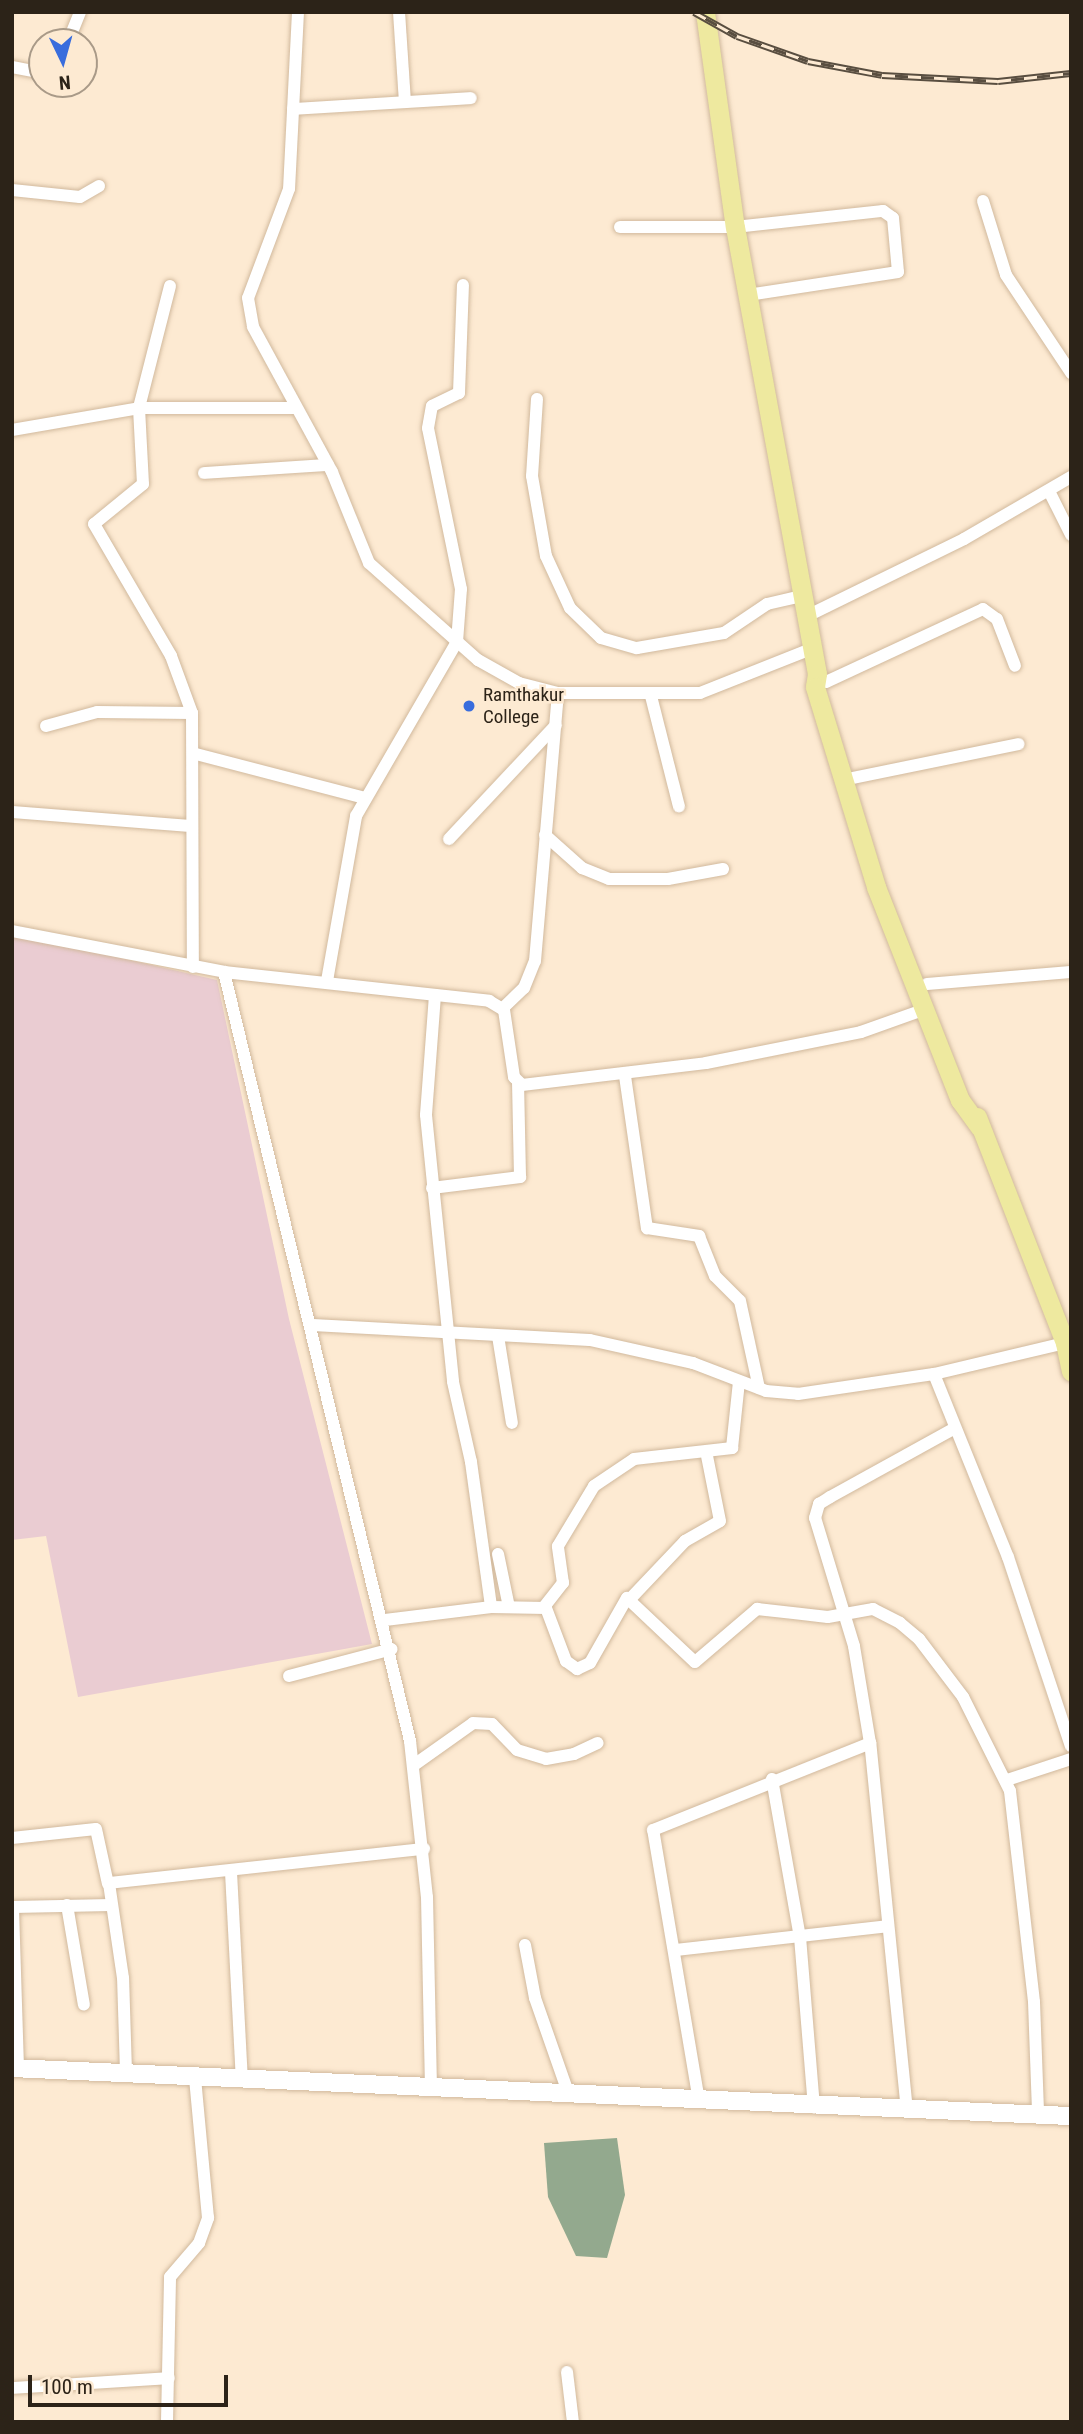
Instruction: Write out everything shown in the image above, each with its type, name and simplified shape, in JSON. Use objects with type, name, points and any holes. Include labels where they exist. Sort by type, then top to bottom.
[{"type":"main road","points":[[705,12],[735,227],[811,649],[853,778],[927,984],[973,1097],[980,1128],[1068,1347],[1071,1371]]},
{"type":"main road","points":[[822,678],[815,687],[840,781],[923,1010],[960,1100],[980,1128]]},
{"type":"street","points":[[298,12],[289,188],[248,298],[253,327],[294,408],[328,465],[369,563],[457,642],[510,679],[558,692],[651,696],[700,693],[811,649]]},
{"type":"street","points":[[399,12],[405,102]]},
{"type":"street","points":[[293,109],[471,98]]},
{"type":"street","points":[[12,190],[80,197],[99,186]]},
{"type":"street","points":[[983,201],[1006,275],[1071,373]]},
{"type":"street","points":[[620,227],[735,227],[883,211],[893,218],[898,272],[748,295]]},
{"type":"street","points":[[327,981],[344,868],[365,798],[457,642],[461,589],[428,428],[432,406],[459,393],[463,285]]},
{"type":"street","points":[[170,286],[139,408],[143,484],[94,527],[171,656],[192,713],[196,754],[190,826],[193,967]]},
{"type":"street","points":[[537,399],[532,476],[545,556],[570,608],[601,638],[637,648],[724,633],[767,604],[801,596]]},
{"type":"street","points":[[12,430],[139,408],[294,408]]},
{"type":"street","points":[[204,473],[328,465]]},
{"type":"street","points":[[805,617],[1049,491],[1071,477]]},
{"type":"street","points":[[1049,491],[1071,535]]},
{"type":"street","points":[[822,678],[983,610],[996,619],[1015,666]]},
{"type":"street","points":[[503,1008],[524,988],[533,970],[558,692]]},
{"type":"street","points":[[651,696],[679,807]]},
{"type":"street","points":[[46,726],[97,712],[192,713]]},
{"type":"street","points":[[449,839],[459,822],[506,782],[556,724]]},
{"type":"street","points":[[853,778],[1018,744]]},
{"type":"street","points":[[196,754],[365,798]]},
{"type":"street","points":[[12,811],[190,826]]},
{"type":"street","points":[[545,835],[582,869],[609,878],[668,878],[723,869]]},
{"type":"street","points":[[12,931],[224,972],[327,981],[489,1001],[503,1008]]},
{"type":"street","points":[[224,972],[313,1325],[359,1535],[392,1649],[414,1765],[424,1849],[431,2084]]},
{"type":"street","points":[[927,984],[1037,979],[1071,972]]},
{"type":"street","points":[[435,995],[426,1071],[432,1188],[447,1331],[491,1607]]},
{"type":"street","points":[[432,1188],[520,1177],[517,1083],[503,1008]]},
{"type":"street","points":[[517,1083],[625,1076],[862,1032],[923,1010]]},
{"type":"street","points":[[625,1076],[647,1228],[699,1236],[715,1276],[740,1301],[759,1388]]},
{"type":"street","points":[[313,1325],[447,1331],[624,1346],[759,1388],[798,1394],[934,1374],[1068,1347]]},
{"type":"street","points":[[498,1336],[512,1423]]},
{"type":"street","points":[[934,1374],[953,1429],[1008,1557],[1071,1746]]},
{"type":"street","points":[[544,1607],[563,1583],[558,1555],[563,1534],[606,1474],[655,1454],[726,1451],[735,1445],[739,1381]]},
{"type":"street","points":[[906,2111],[870,1743],[844,1616],[816,1528],[819,1504],[953,1429]]},
{"type":"street","points":[[385,1620],[491,1607],[544,1607],[552,1614],[566,1661],[580,1669],[590,1663],[624,1600],[631,1598],[685,1541],[720,1521],[706,1451]]},
{"type":"street","points":[[498,1554],[509,1607]]},
{"type":"street","points":[[631,1598],[695,1662],[753,1611],[844,1616],[877,1610],[919,1639],[963,1697],[1007,1780],[1034,2002],[1038,2113]]},
{"type":"street","points":[[289,1676],[392,1649]]},
{"type":"street","points":[[414,1765],[473,1723],[492,1724],[517,1750],[545,1759],[574,1754],[598,1743]]},
{"type":"street","points":[[699,2101],[653,1830],[772,1779],[870,1743]]},
{"type":"street","points":[[1007,1780],[1071,1759]]},
{"type":"street","points":[[772,1779],[800,1937],[814,2107]]},
{"type":"street","points":[[12,1838],[96,1829],[123,1978],[126,2072]]},
{"type":"street","points":[[108,1884],[424,1849]]},
{"type":"street","points":[[231,1872],[242,2079]]},
{"type":"street","points":[[67,1905],[84,2005]]},
{"type":"street","points":[[111,1905],[13,1907],[15,2068],[242,2079],[431,2084],[569,2095],[1071,2116]]},
{"type":"street","points":[[675,1950],[888,1926]]},
{"type":"street","points":[[525,1945],[535,1998],[569,2095]]},
{"type":"street","points":[[167,2422],[170,2277],[199,2243],[208,2218],[195,2077]]},
{"type":"street","points":[[568,2372],[573,2422]]},
{"type":"street","points":[[12,2388],[169,2378]]},
{"type":"shaded area","points":[[12,933],[217,980],[289,1319],[372,1644],[78,1697],[46,1536],[12,1540]]},
{"type":"shaded area","points":[[617,2138],[625,2195],[607,2258],[576,2256],[548,2197],[544,2143]]},
{"type":"railway","points":[[694,12],[737,36],[808,61],[882,75],[998,81],[1071,73]]},
{"type":"place","name":"Ramthakur College","points":[[469,706]]}]
